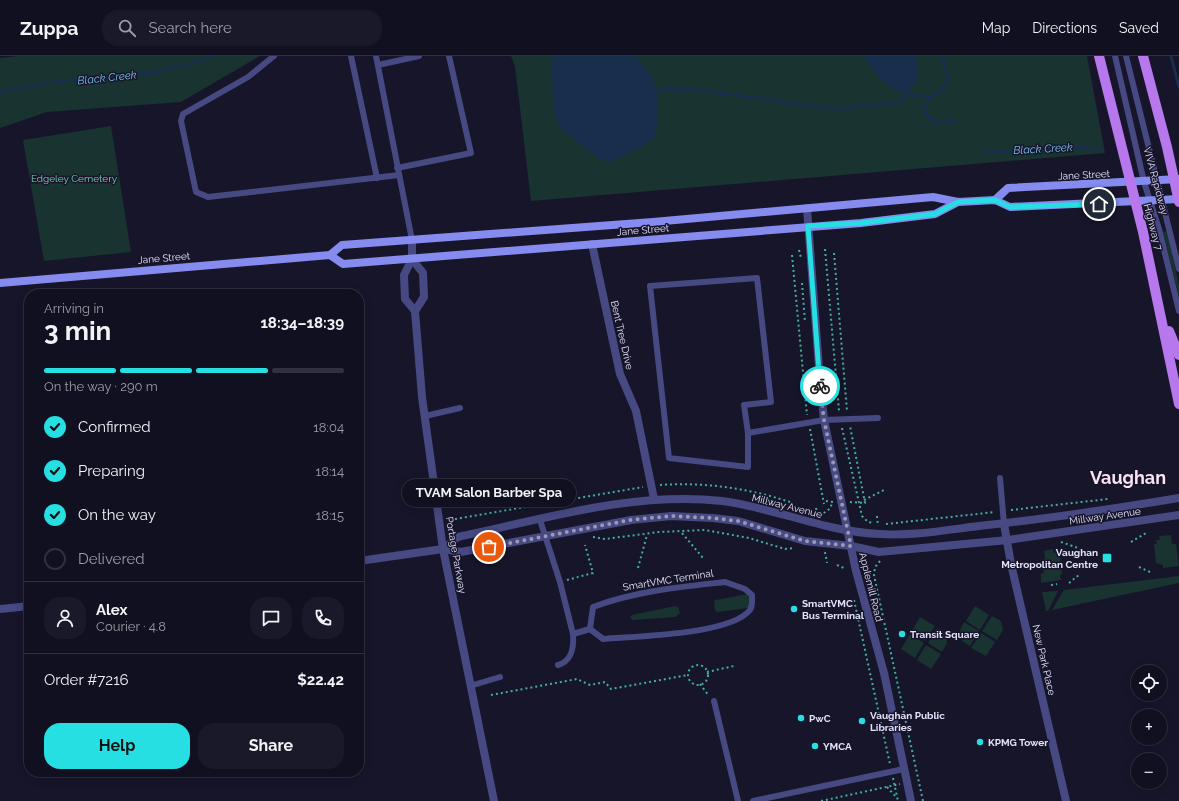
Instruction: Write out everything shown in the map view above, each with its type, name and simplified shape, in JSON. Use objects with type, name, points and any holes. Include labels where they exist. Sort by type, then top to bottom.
[{"type":"main road","name":"Highway 7","points":[[1099,56],[1161,310],[1179,404]]},
{"type":"main road","points":[[1143,56],[1176,180],[1179,200]]},
{"type":"main road","name":"Jane Street","points":[[995,200],[1008,188],[1176,180]]},
{"type":"main road","name":"Jane Street","points":[[0,283],[330,255],[342,245],[653,222],[933,197],[958,202],[995,200],[1010,207],[1179,200]]},
{"type":"main road","name":"Jane Street","points":[[330,255],[343,264],[861,223],[935,214],[958,202]]},
{"type":"main road","points":[[1161,310],[1179,355]]},
{"type":"street","name":"Applemill Road","points":[[807,208],[824,420],[847,530],[884,673],[911,801]]},
{"type":"street","name":"Portage Parkway","points":[[412,240],[412,259],[404,275],[405,293],[406,299],[415,311],[425,416],[443,549],[494,801]]},
{"type":"street","name":"Bent Tree Drive","points":[[592,244],[620,374],[636,411],[654,499]]},
{"type":"street","points":[[412,259],[422,273],[424,298],[415,311]]},
{"type":"street","name":"Millway Avenue","points":[[443,549],[458,537],[624,503],[654,499],[723,501],[820,525],[847,530],[879,534],[913,534],[1004,524],[1179,498]]},
{"type":"street","name":"Millway Avenue","points":[[364,560],[443,549],[461,552],[630,520],[671,516],[738,521],[805,541],[851,546],[879,552],[1008,540],[1179,515]]},
{"type":"street","name":"New Park Place","points":[[1004,524],[1011,564],[1066,801]]},
{"type":"street","points":[[0,609],[24,607]]},
{"type":"lane","points":[[274,56],[248,78],[183,114],[181,121],[196,192],[208,197],[399,175]]},
{"type":"lane","points":[[351,56],[377,178]]},
{"type":"lane","points":[[376,56],[412,240]]},
{"type":"lane","points":[[378,66],[419,56]]},
{"type":"lane","points":[[397,168],[471,153],[449,56]]},
{"type":"lane","name":"VIVA Rapidway","points":[[1115,56],[1144,182],[1179,311]]},
{"type":"lane","name":"VIVA Rapidway","points":[[1126,56],[1179,268]]},
{"type":"lane","points":[[757,278],[771,402],[744,405],[748,433],[748,467],[669,458],[650,286],[757,278]]},
{"type":"lane","points":[[425,416],[460,408]]},
{"type":"lane","points":[[748,433],[824,420],[878,418]]},
{"type":"lane","points":[[1000,478],[1004,524]]},
{"type":"lane","points":[[540,520],[560,582],[573,634],[571,655],[567,661],[558,665]]},
{"type":"lane","name":"SmartVMC Terminal","points":[[725,582],[745,589],[752,595],[752,605],[750,610],[738,620],[714,628],[603,639],[590,629],[593,607],[625,596],[692,585],[725,582]]},
{"type":"lane","points":[[573,634],[590,629]]},
{"type":"lane","points":[[470,686],[500,677]]},
{"type":"lane","points":[[714,701],[738,801]]},
{"type":"lane","points":[[753,801],[904,769]]},
{"type":"path","points":[[825,249],[838,405]]},
{"type":"path","points":[[834,253],[848,419],[864,501],[884,490]]},
{"type":"path","points":[[792,255],[809,423],[824,504]]},
{"type":"path","points":[[843,432],[857,503]]},
{"type":"path","points":[[818,516],[827,512],[831,507],[830,495]]},
{"type":"path","points":[[590,536],[604,539],[659,532],[705,530],[749,538],[785,549],[796,547]]},
{"type":"path","points":[[682,533],[703,558]]},
{"type":"path","points":[[1131,542],[1146,533]]},
{"type":"path","points":[[638,568],[647,535]]},
{"type":"path","points":[[1061,542],[1081,549]]},
{"type":"path","points":[[560,582],[593,573],[585,545]]},
{"type":"path","points":[[825,550],[830,551]]},
{"type":"path","points":[[884,557],[875,566],[874,575],[923,801]]},
{"type":"path","points":[[846,565],[847,570]]},
{"type":"path","points":[[1139,567],[1150,572]]},
{"type":"path","points":[[1069,583],[1080,574]]},
{"type":"path","points":[[1051,586],[1057,584]]},
{"type":"path","points":[[853,596],[884,737]]},
{"type":"path","points":[[697,665],[703,666],[707,672],[706,681],[700,684],[693,684],[688,675],[692,667],[697,665]]},
{"type":"path","points":[[707,672],[734,666]]},
{"type":"path","points":[[491,695],[577,679],[590,684],[605,682],[611,689],[688,675]]},
{"type":"path","points":[[700,684],[714,701]]},
{"type":"path","points":[[820,801],[907,783]]},
{"type":"path","points":[[887,787],[897,797],[898,801]]},
{"type":"green space","points":[[19,56],[260,56],[181,102],[47,112],[0,128],[0,58]]},
{"type":"green space","points":[[511,56],[1087,56],[1105,153],[531,201],[515,66]]},
{"type":"green space","name":"Edgeley Cemetery","points":[[111,126],[131,252],[44,261],[23,140]]},
{"type":"green space","points":[[1167,231],[1179,285],[1179,297],[1163,232]]},
{"type":"green space","points":[[1171,535],[1172,544],[1176,544],[1179,566],[1163,568],[1163,565],[1156,563],[1154,544],[1157,544],[1156,540],[1160,540],[1159,536]]},
{"type":"green space","points":[[1053,549],[1053,553],[1057,552],[1057,555],[1060,555],[1062,574],[1060,575],[1061,580],[1041,583],[1041,574],[1044,573],[1042,560],[1045,559],[1044,551]]},
{"type":"green space","points":[[1179,576],[1179,583],[1052,610],[1064,590]]},
{"type":"green space","points":[[1058,591],[1048,611],[1046,611],[1042,592]]},
{"type":"green space","points":[[748,594],[750,596],[750,605],[748,608],[717,612],[715,610],[714,601],[716,600]]},
{"type":"green space","points":[[675,606],[678,607],[680,613],[675,617],[632,620],[630,617],[632,615]]},
{"type":"green space","points":[[975,606],[989,615],[980,630],[966,621]]},
{"type":"green space","points":[[992,616],[1001,621],[1003,630],[997,640],[982,631]]},
{"type":"green space","points":[[920,617],[935,626],[925,641],[911,632]]},
{"type":"green space","points":[[964,622],[979,631],[970,646],[962,641],[960,630]]},
{"type":"green space","points":[[937,628],[945,633],[947,643],[942,652],[928,643]]},
{"type":"green space","points":[[981,633],[995,642],[986,656],[971,648]]},
{"type":"green space","points":[[910,634],[924,643],[915,658],[901,649]]},
{"type":"green space","points":[[926,645],[941,654],[931,669],[917,660]]},
{"type":"water","points":[[551,56],[636,56],[651,76],[657,93],[658,111],[656,136],[641,148],[608,162],[598,158],[560,128],[554,112]]},
{"type":"water","points":[[864,56],[915,56],[918,66],[918,76],[908,94],[900,92],[887,85],[872,69]]},
{"type":"waterway","name":"Black Creek","points":[[0,93],[46,83],[161,71],[199,62],[213,56]]},
{"type":"waterway","name":"Black Creek","points":[[942,56],[948,76],[946,86],[930,98],[922,111],[936,123],[955,121]]},
{"type":"waterway","points":[[1171,56],[1179,87]]},
{"type":"waterway","points":[[658,90],[690,89],[835,109],[898,102],[908,94],[930,98]]},
{"type":"waterway","name":"Black Creek","points":[[986,153],[1060,146],[1100,149]]},
{"type":"way so far","points":[[489,547],[630,520],[671,516],[738,521],[805,541],[851,546],[840,502],[824,420],[820,386]]},
{"type":"place","name":"TVAM Salon Barber Spa","points":[[489,547]]},
{"type":"place","name":"Vaughan Metropolitan Centre","points":[[1107,558]]},
{"type":"place","name":"SmartVMC Bus Terminal","points":[[794,609]]},
{"type":"place","name":"Transit Square","points":[[902,634]]},
{"type":"place","name":"PwC","points":[[801,718]]},
{"type":"place","name":"Vaughan Public Libraries","points":[[862,721]]},
{"type":"place","name":"KPMG Tower","points":[[980,742]]},
{"type":"place","name":"YMCA","points":[[815,746]]},
{"type":"district","name":"Vaughan","points":[[1128,477]]},
{"type":"route","points":[[820,386],[808,226],[861,223],[935,214],[958,202],[995,200],[1010,207],[1099,204]]}]
